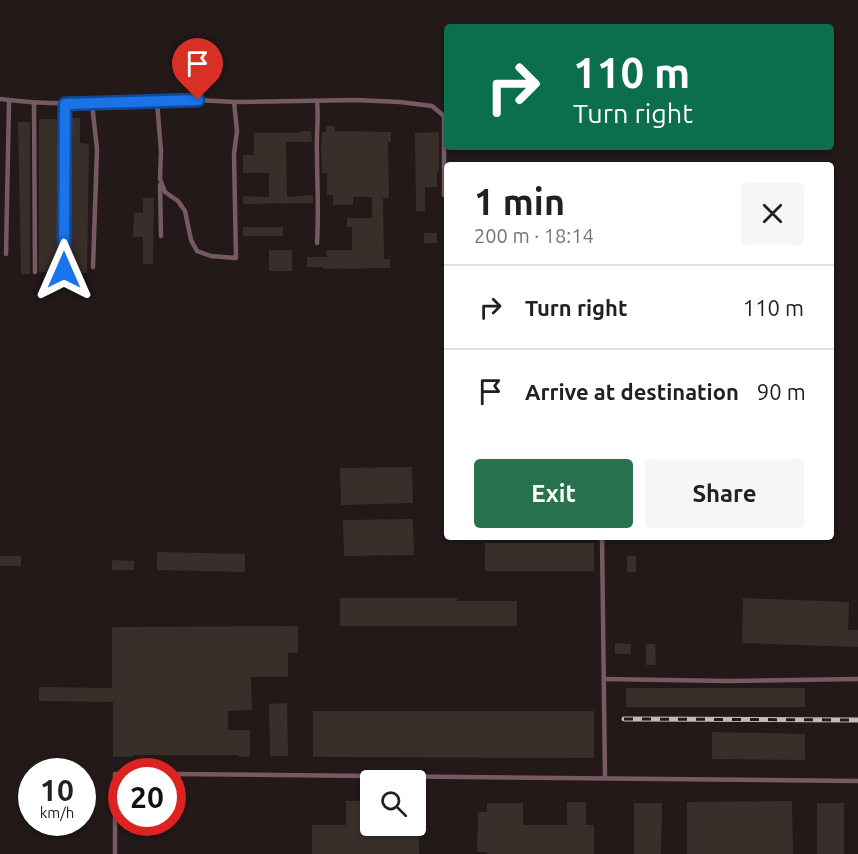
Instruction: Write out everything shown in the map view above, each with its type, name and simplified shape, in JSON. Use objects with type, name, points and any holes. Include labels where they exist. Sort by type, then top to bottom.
[{"type":"lane","points":[[0,99],[34,104],[198,100],[367,101],[432,106],[444,116],[444,195]]},
{"type":"lane","points":[[6,254],[9,100]]},
{"type":"lane","points":[[317,101],[319,116],[316,150],[319,209],[317,243]]},
{"type":"lane","points":[[157,102],[161,152],[161,236]]},
{"type":"lane","points":[[160,179],[165,192],[178,201],[185,211],[191,240],[197,251],[211,256],[236,258],[234,154],[237,130],[234,102]]},
{"type":"lane","points":[[34,104],[35,272]]},
{"type":"lane","points":[[64,270],[65,104]]},
{"type":"lane","points":[[92,104],[97,149],[93,267]]},
{"type":"lane","points":[[602,540],[605,778]]},
{"type":"lane","points":[[604,679],[739,681],[858,679]]},
{"type":"lane","points":[[186,774],[858,781]]},
{"type":"lane","points":[[115,836],[115,854]]},
{"type":"building","points":[[72,118],[80,118],[80,143],[89,144],[87,273],[68,272]]},
{"type":"building","points":[[39,119],[57,119],[58,167],[60,167],[60,272],[39,272]]},
{"type":"building","points":[[18,122],[30,122],[30,274],[21,274]]},
{"type":"building","points":[[326,126],[335,126],[335,131],[391,132],[391,142],[388,142],[389,198],[383,198],[384,259],[390,259],[390,268],[323,269],[323,267],[307,267],[307,257],[327,257],[326,250],[352,250],[352,227],[347,227],[347,218],[372,218],[372,197],[353,197],[353,205],[333,205],[333,195],[327,195],[327,173],[322,173],[321,146],[322,132],[326,132]]},
{"type":"building","points":[[300,131],[311,131],[312,142],[286,142],[287,197],[313,195],[313,203],[243,204],[243,196],[269,197],[269,173],[243,173],[243,155],[254,155],[254,133],[300,133]]},
{"type":"building","points":[[439,132],[437,187],[425,187],[425,211],[416,211],[415,133]]},
{"type":"building","points":[[143,198],[154,198],[153,264],[143,264],[143,237],[133,237],[134,213],[143,213]]},
{"type":"building","points":[[243,227],[283,227],[283,236],[243,236]]},
{"type":"building","points":[[424,233],[437,233],[437,243],[424,243]]},
{"type":"building","points":[[269,250],[292,250],[292,271],[269,271]]},
{"type":"building","points":[[412,467],[413,503],[341,505],[340,468]]},
{"type":"building","points":[[413,519],[414,555],[344,556],[343,520]]},
{"type":"building","points":[[485,543],[594,543],[594,571],[485,571]]},
{"type":"building","points":[[157,552],[245,554],[245,572],[157,570]]},
{"type":"building","points":[[0,556],[21,556],[21,566],[0,566]]},
{"type":"building","points":[[627,556],[636,556],[636,572],[627,572]]},
{"type":"building","points":[[112,560],[134,561],[134,570],[112,570]]},
{"type":"building","points":[[340,598],[457,598],[457,601],[517,601],[517,626],[340,626]]},
{"type":"building","points":[[743,598],[849,602],[848,630],[858,630],[858,647],[742,643]]},
{"type":"building","points":[[298,626],[298,653],[288,653],[288,677],[251,677],[252,710],[228,711],[228,730],[250,730],[250,756],[133,755],[133,757],[113,757],[113,702],[39,701],[39,687],[112,688],[112,627]]},
{"type":"building","points":[[615,643],[631,644],[631,654],[615,654]]},
{"type":"building","points":[[646,644],[655,644],[656,665],[646,665]]},
{"type":"building","points":[[626,688],[805,688],[805,707],[626,707]]},
{"type":"building","points":[[287,703],[288,756],[270,756],[269,704]]},
{"type":"building","points":[[313,711],[594,711],[594,758],[313,757]]},
{"type":"building","points":[[712,732],[805,734],[805,760],[712,759]]},
{"type":"building","points":[[346,801],[360,801],[360,836],[419,836],[419,854],[312,854],[312,825],[346,825]]},
{"type":"building","points":[[792,801],[793,854],[687,854],[687,802]]},
{"type":"building","points":[[567,802],[586,802],[586,825],[594,825],[594,854],[487,854],[487,852],[477,852],[478,812],[487,812],[487,803],[523,803],[523,825],[567,825]]},
{"type":"building","points":[[634,803],[662,803],[661,854],[634,854]]},
{"type":"building","points":[[817,803],[844,803],[844,854],[817,854]]},
{"type":"railway","points":[[624,719],[858,720]]},
{"type":"route","points":[[64,270],[65,104],[198,100]]}]
